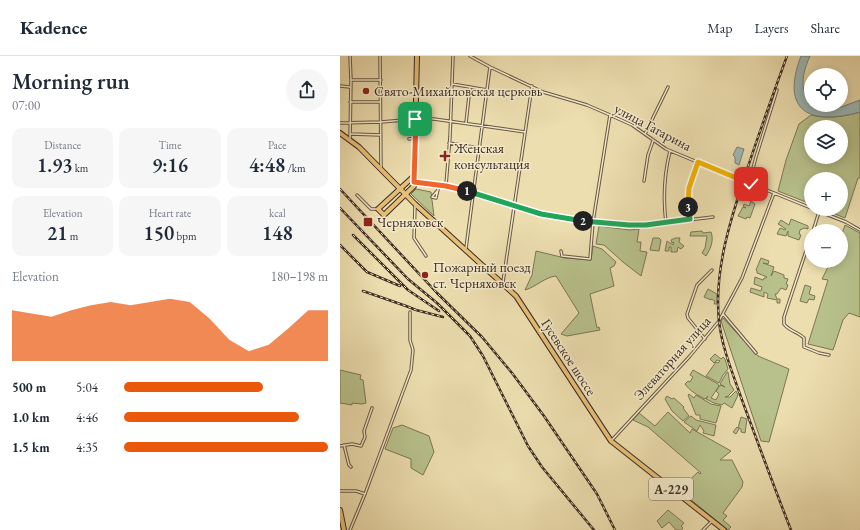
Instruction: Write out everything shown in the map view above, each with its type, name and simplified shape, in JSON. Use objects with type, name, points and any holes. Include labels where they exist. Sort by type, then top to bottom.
[{"type":"main road","points":[[414,176],[378,209],[384,215],[413,188],[414,182],[416,138],[417,56]]},
{"type":"main road","name":"Гусевское шоссе","points":[[340,133],[359,147],[405,195],[519,300],[610,441],[724,530]]},
{"type":"main road","points":[[340,510],[344,530]]},
{"type":"street","points":[[350,56],[350,140]]},
{"type":"street","points":[[380,56],[381,170]]},
{"type":"street","points":[[446,186],[450,143],[453,56]]},
{"type":"street","name":"улица Гагарина","points":[[470,56],[548,94],[587,105],[632,125],[653,141],[670,151],[751,184]]},
{"type":"street","points":[[466,250],[490,67]]},
{"type":"street","points":[[351,80],[381,80]]},
{"type":"street","points":[[452,84],[487,90]]},
{"type":"street","points":[[340,86],[351,87]]},
{"type":"street","points":[[503,284],[532,86]]},
{"type":"street","points":[[466,123],[470,87]]},
{"type":"street","points":[[645,135],[668,87]]},
{"type":"street","points":[[777,90],[756,157],[752,172],[751,184],[804,206]]},
{"type":"street","points":[[350,102],[381,102]]},
{"type":"street","points":[[561,251],[562,256],[590,259],[593,222],[610,115]]},
{"type":"street","points":[[340,123],[380,122],[416,118],[451,120],[525,132]]},
{"type":"street","points":[[351,134],[381,134]]},
{"type":"street","points":[[409,139],[416,138]]},
{"type":"street","points":[[644,181],[648,155],[653,141]]},
{"type":"street","points":[[450,143],[479,148]]},
{"type":"street","points":[[666,223],[664,195],[670,151]]},
{"type":"street","points":[[690,219],[687,204],[688,194],[698,162]]},
{"type":"street","points":[[409,181],[446,186],[541,214],[593,222],[629,225],[666,223],[713,217]]},
{"type":"street","points":[[438,190],[439,185]]},
{"type":"street","name":"Элеваторная улица","points":[[610,441],[705,339],[723,314],[736,292],[748,264],[774,193]]},
{"type":"street","points":[[357,195],[371,209],[378,209]]},
{"type":"street","points":[[415,204],[414,238],[426,256]]},
{"type":"street","points":[[830,216],[846,222],[860,230]]},
{"type":"street","points":[[804,257],[784,317],[784,324],[786,328],[802,335],[804,338],[804,347],[829,355]]},
{"type":"street","points":[[705,339],[688,318],[687,314],[697,285],[712,270]]},
{"type":"street","points":[[350,530],[411,370],[413,350],[410,340],[410,312]]},
{"type":"street","points":[[723,314],[756,353]]},
{"type":"street","points":[[340,446],[352,444],[361,446],[365,437],[364,431],[372,408]]},
{"type":"street","points":[[344,445],[349,465],[351,467]]},
{"type":"street","points":[[340,491],[356,491],[365,494]]},
{"type":"street","points":[[703,530],[712,521]]},
{"type":"green space","points":[[860,112],[860,178],[858,178],[848,209],[848,172],[804,172],[804,201],[778,191],[786,160],[799,124],[804,120],[804,164],[848,164],[848,120],[804,120],[811,115],[829,117]]},
{"type":"green space","points":[[416,189],[431,192],[434,216],[411,194]]},
{"type":"green space","points":[[751,201],[755,204],[750,218],[747,217],[746,219],[738,216],[743,207],[746,208],[743,206],[744,204],[749,206]]},
{"type":"green space","points":[[791,219],[804,224],[804,228],[800,230],[799,234],[801,235],[799,240],[788,236],[788,231],[786,236],[777,234],[780,228],[786,229],[778,224],[781,220],[789,225]]},
{"type":"green space","points":[[599,226],[630,230],[639,229],[637,242],[641,242],[640,251],[647,252],[641,276],[604,245],[596,244]]},
{"type":"green space","points":[[848,227],[860,233],[860,317],[849,313],[843,320],[833,350],[808,344],[828,280],[822,279],[828,268],[848,268]]},
{"type":"green space","points":[[702,231],[703,233],[711,232],[712,235],[712,244],[706,256],[702,253],[705,248],[707,236],[690,236],[691,232]]},
{"type":"green space","points":[[653,238],[659,238],[661,240],[659,251],[650,250]]},
{"type":"green space","points":[[680,238],[679,242],[684,246],[681,249],[678,247],[677,252],[671,252],[671,247],[669,247],[669,251],[665,251],[667,241],[673,245],[674,242],[672,243],[671,240]]},
{"type":"green space","points":[[593,246],[602,249],[616,262],[614,266],[610,268],[614,286],[590,294],[597,328],[599,327],[600,330],[567,336],[561,334],[579,313],[556,276],[548,278],[525,290],[532,275],[536,251],[565,258],[591,260]]},
{"type":"green space","points":[[761,258],[769,261],[768,264],[763,263],[774,267],[771,276],[774,271],[784,275],[784,278],[788,279],[786,290],[781,288],[777,294],[775,294],[777,299],[780,299],[780,303],[777,303],[777,300],[767,298],[768,294],[764,292],[764,297],[750,292],[751,288],[761,291],[762,287],[754,284],[755,277],[763,280],[767,277],[757,273],[756,270]]},
{"type":"green space","points":[[805,285],[811,287],[809,294],[815,296],[814,300],[809,299],[807,303],[800,301]]},
{"type":"green space","points":[[708,289],[717,294],[717,304],[714,304],[715,301],[704,297]]},
{"type":"green space","points":[[723,318],[758,356],[789,369],[769,442],[761,441],[721,321]]},
{"type":"green space","points":[[715,354],[721,359],[723,357],[725,359],[728,369],[719,383],[706,376],[716,362],[718,363],[720,361],[717,360],[714,363],[710,359]]},
{"type":"green space","points":[[340,370],[361,375],[360,379],[363,380],[366,403],[352,403],[352,405],[340,403]]},
{"type":"green space","points":[[693,370],[718,384],[719,386],[711,398],[716,400],[719,394],[716,391],[720,385],[725,387],[720,384],[728,372],[730,384],[734,390],[725,397],[730,397],[736,391],[738,395],[732,408],[724,403],[722,405],[714,403],[706,399],[708,396],[705,399],[689,389],[685,384],[688,381],[690,382],[693,377],[690,375]]},
{"type":"green space","points":[[689,394],[694,398],[696,395],[711,404],[721,406],[716,423],[700,419],[700,415],[696,415],[688,395]]},
{"type":"green space","points":[[667,396],[672,399],[674,398],[684,407],[683,408],[689,416],[683,421],[672,411],[665,399]]},
{"type":"green space","points":[[668,412],[690,433],[692,429],[731,451],[720,460],[732,460],[743,482],[742,487],[723,513],[727,516],[723,520],[731,527],[728,530],[679,490],[698,472],[700,474],[701,473],[648,427],[633,420],[639,413],[655,426]]},
{"type":"green space","points":[[691,416],[696,420],[716,425],[714,436],[703,433],[704,431],[700,425],[697,431],[684,422]]},
{"type":"green space","points":[[741,417],[747,419],[745,433],[741,432],[741,429],[739,428],[736,434],[733,432],[737,427],[738,428]]},
{"type":"green space","points":[[402,425],[429,436],[434,452],[423,475],[411,468],[411,459],[385,449],[393,428]]},
{"type":"green space","points":[[668,510],[684,523],[681,526],[683,528],[681,530],[676,530],[669,522],[662,528],[657,521]]},
{"type":"water","points":[[801,56],[810,56],[806,68],[804,68],[804,110],[797,102],[794,90],[795,75]]},
{"type":"water","points":[[860,100],[860,112],[842,116],[826,117],[813,115],[808,112],[848,112],[848,104]]},
{"type":"water","points":[[737,147],[744,149],[739,165],[735,163],[735,157],[733,155]]},
{"type":"railway","points":[[787,56],[754,148],[733,213],[724,249],[718,303],[720,331],[728,361],[791,530]]},
{"type":"railway","points":[[340,189],[437,293],[482,337],[512,373],[544,416],[597,494],[615,530]]},
{"type":"railway","points":[[340,208],[408,279],[437,303],[470,336],[483,356],[528,446],[542,467],[594,530]]},
{"type":"railway","points":[[353,235],[408,290],[439,311]]},
{"type":"railway","points":[[340,245],[367,272],[400,286]]},
{"type":"railway","points":[[363,291],[416,310],[443,317]]},
{"type":"place","name":"Свято-Михайловская церковь","points":[[366,91]]},
{"type":"place","name":"Женская консультация","points":[[445,156]]},
{"type":"place","name":"Черняховск","points":[[368,222]]},
{"type":"place","name":"Пожарный поезд ст. Черняховск","points":[[425,275]]},
{"type":"route","points":[[415,119],[416,118],[414,182],[446,186],[541,214],[593,222],[629,225],[646,225],[690,219],[687,204],[688,194],[698,162],[751,184]]}]
